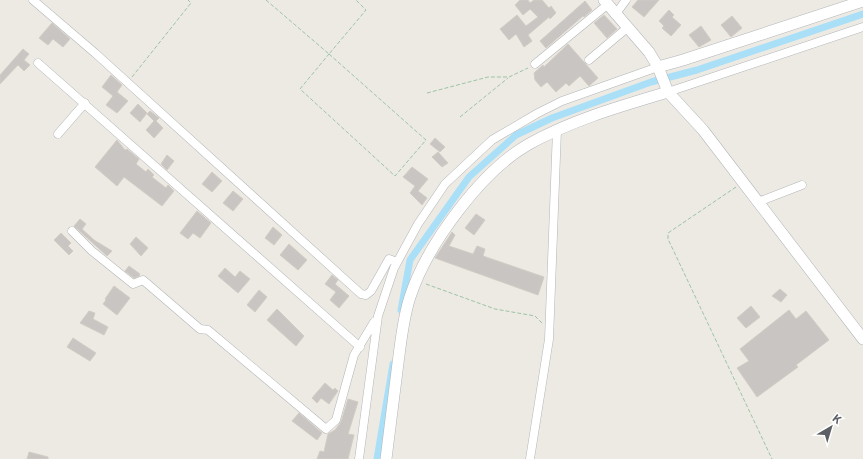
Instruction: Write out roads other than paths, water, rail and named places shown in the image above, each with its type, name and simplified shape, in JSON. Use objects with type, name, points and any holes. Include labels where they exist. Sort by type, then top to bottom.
[{"type":"street","points":[[33,0],[128,82],[361,294],[366,295],[371,291],[389,259],[397,262]]},
{"type":"street","points":[[615,15],[626,0]]},
{"type":"street","points":[[72,231],[92,251],[133,284],[143,280],[200,329],[208,330],[326,429],[336,420],[354,355],[378,316],[397,262],[418,224],[445,184],[492,140],[562,101],[863,1]]},
{"type":"street","points":[[535,64],[605,2],[649,52],[659,69],[668,92],[703,130],[863,339]]},
{"type":"street","points":[[386,459],[402,328],[409,298],[416,280],[435,242],[482,182],[527,145],[557,130],[863,27]]},
{"type":"street","points":[[589,60],[627,28]]},
{"type":"street","points":[[38,63],[360,346]]},
{"type":"street","points":[[58,134],[85,103]]},
{"type":"street","points":[[530,459],[549,331],[557,130]]},
{"type":"street","points":[[758,202],[802,186]]},
{"type":"street","points":[[359,459],[378,316]]},
{"type":"waterway","points":[[401,310],[410,260],[469,177],[516,135],[552,118],[651,82],[697,70],[863,14]]},
{"type":"waterway","points":[[377,459],[393,364]]}]
